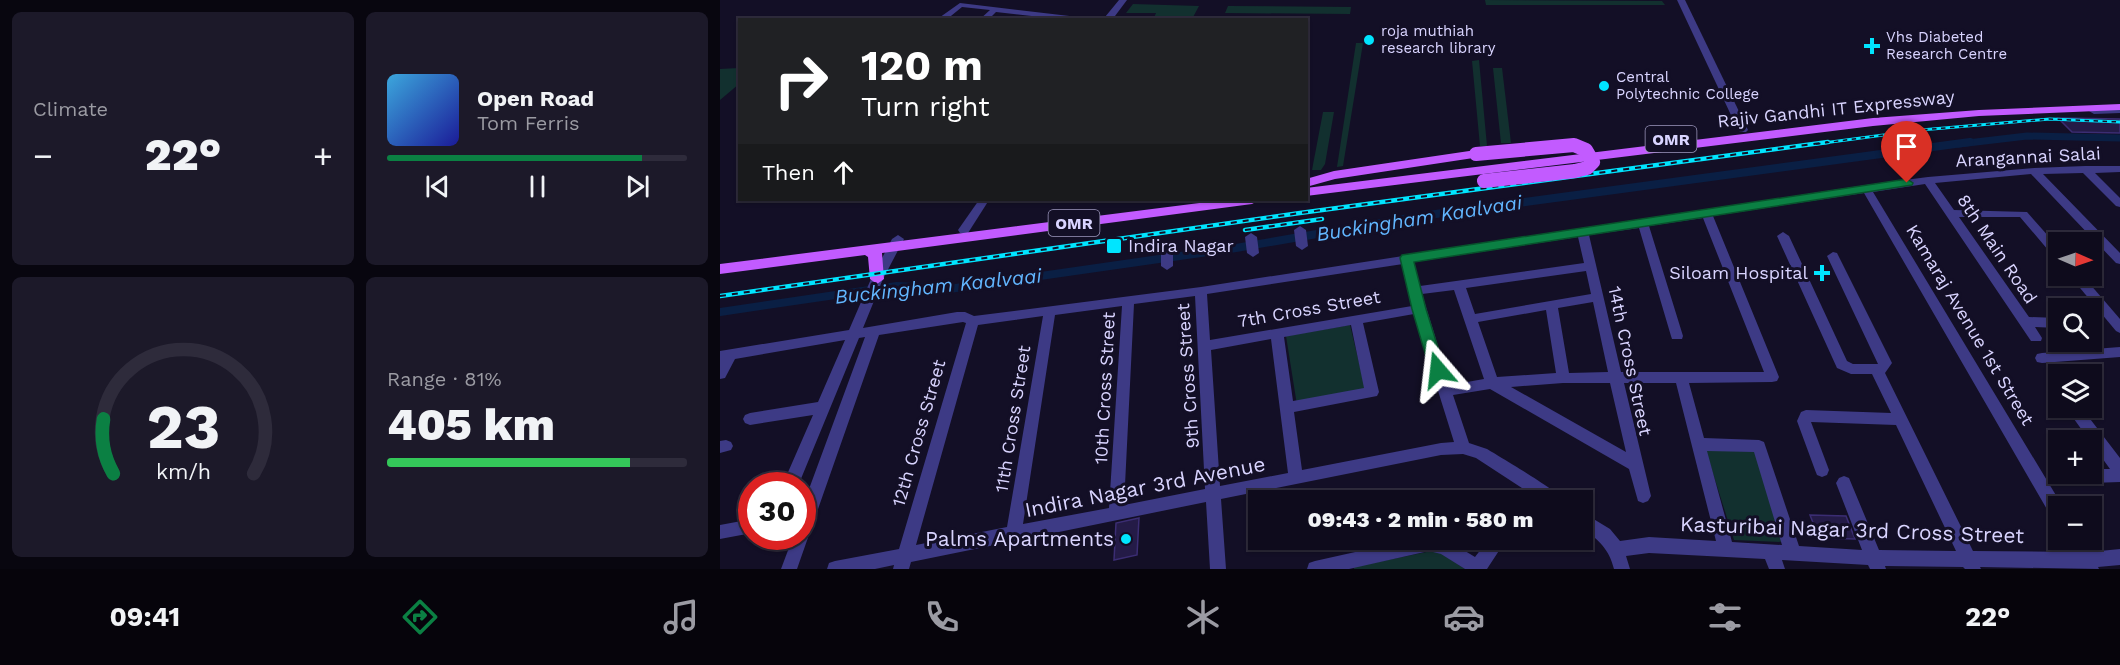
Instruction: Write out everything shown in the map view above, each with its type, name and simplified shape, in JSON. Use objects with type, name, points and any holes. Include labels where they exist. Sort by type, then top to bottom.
[{"type":"main road","name":"Rajiv Gandhi IT Expressway","points":[[1308,187],[1859,115],[1939,108],[2120,99]]},
{"type":"main road","name":"Rajiv Gandhi IT Expressway","points":[[1308,187],[1873,122],[2039,110],[2120,107]]},
{"type":"main road","points":[[1574,145],[1584,148],[1591,155],[1593,162],[1587,168],[1575,171],[1343,198],[1308,187],[1334,175],[1476,154],[1574,145]]},
{"type":"main road","name":"OMR","points":[[720,269],[866,250],[964,230],[1181,201]]},
{"type":"main road","name":"OMR","points":[[720,262],[1244,201]]},
{"type":"main road","points":[[866,250],[875,254],[877,279]]},
{"type":"street","points":[[1109,18],[1123,0]]},
{"type":"street","points":[[1681,0],[1743,130]]},
{"type":"street","points":[[943,18],[960,5],[996,8],[994,10]]},
{"type":"street","points":[[985,18],[994,10],[1016,9],[1029,14],[1070,18]]},
{"type":"street","points":[[2085,169],[2120,204]]},
{"type":"street","name":"Arangannai Salai","points":[[725,355],[957,317],[969,318],[973,321],[1201,291],[1866,188],[2034,171],[2120,169]]},
{"type":"street","points":[[2034,171],[2120,260]]},
{"type":"street","name":"8th Main Road","points":[[1928,180],[2036,338]]},
{"type":"street","name":"Kamaraj Avenue 1st Street","points":[[1866,188],[2048,496]]},
{"type":"street","points":[[964,230],[983,201]]},
{"type":"street","points":[[1950,213],[2025,214],[2048,242]]},
{"type":"street","points":[[1444,391],[1492,383],[1563,378],[1615,380],[1772,377],[1707,214]]},
{"type":"street","points":[[1643,224],[1677,336]]},
{"type":"street","points":[[1300,230],[1302,246]]},
{"type":"street","name":"14th Cross Street","points":[[1583,232],[1643,496]]},
{"type":"street","points":[[1783,236],[1842,364],[1851,369],[1882,369],[1885,363],[1833,256]]},
{"type":"street","points":[[1251,237],[1253,253]]},
{"type":"street","points":[[795,472],[824,408],[852,335],[877,279],[897,243]]},
{"type":"street","points":[[1167,248],[1167,266]]},
{"type":"street","points":[[1407,258],[1419,309],[1463,448],[1480,453],[1540,490]]},
{"type":"street","points":[[1414,291],[1591,266]]},
{"type":"street","points":[[1459,285],[1492,383],[1634,464]]},
{"type":"street","points":[[2084,286],[2120,328]]},
{"type":"street","name":"9th Cross Street","points":[[1201,291],[1218,569]]},
{"type":"street","points":[[1470,319],[1598,297]]},
{"type":"street","name":"10th Cross Street","points":[[1116,514],[1128,300]]},
{"type":"street","points":[[1551,304],[1563,378]]},
{"type":"street","name":"7th Cross Street","points":[[1204,346],[1356,318],[1419,309]]},
{"type":"street","name":"11th Cross Street","points":[[1014,534],[1050,310]]},
{"type":"street","points":[[1287,408],[1372,392],[1356,318]]},
{"type":"street","name":"12th Cross Street","points":[[902,563],[973,321]]},
{"type":"street","points":[[2025,322],[2048,323]]},
{"type":"street","points":[[816,494],[874,330]]},
{"type":"street","points":[[1277,333],[1296,478]]},
{"type":"street","points":[[2042,358],[2120,352]]},
{"type":"street","points":[[720,374],[725,355]]},
{"type":"street","points":[[1877,370],[1970,564]]},
{"type":"street","points":[[1682,378],[1697,444],[1726,548]]},
{"type":"street","points":[[750,419],[824,408]]},
{"type":"street","points":[[1822,470],[1804,422],[1806,416],[1900,419]]},
{"type":"street","points":[[2081,418],[2120,470]]},
{"type":"street","points":[[1697,444],[1759,446],[1793,553]]},
{"type":"street","name":"Indira Nagar 3rd Avenue","points":[[835,569],[902,563],[1014,534],[1441,448],[1463,448]]},
{"type":"street","points":[[2102,476],[2120,475]]},
{"type":"street","points":[[1844,483],[1876,563]]},
{"type":"street","points":[[1593,527],[1618,549],[1623,569]]},
{"type":"street","points":[[720,532],[738,529]]},
{"type":"street","points":[[1315,569],[1353,565],[1429,543],[1445,547],[1478,568],[1491,550]]},
{"type":"street","name":"Kasturibai Nagar 3rd Cross Street","points":[[1618,549],[1648,545],[1726,548],[1876,563],[2088,565],[2120,557]]},
{"type":"street","points":[[789,569],[796,550]]},
{"type":"street","points":[[2080,550],[2088,565]]},
{"type":"street","points":[[1771,552],[1777,569]]},
{"type":"green space","points":[[1485,0],[1662,1],[1665,5],[1486,5]]},
{"type":"green space","points":[[1133,4],[1199,6],[1193,18],[1154,18],[1156,13],[1126,13]]},
{"type":"green space","points":[[1228,6],[1351,7],[1350,14],[1225,13]]},
{"type":"green space","points":[[1356,43],[1363,43],[1343,166],[1337,167]]},
{"type":"green space","points":[[1479,60],[1487,146],[1480,146],[1472,61]]},
{"type":"green space","points":[[738,68],[738,85],[720,100],[720,69]]},
{"type":"green space","points":[[1493,68],[1502,68],[1511,143],[1501,143]]},
{"type":"green space","points":[[1323,112],[1334,112],[1325,164],[1321,170],[1312,170]]},
{"type":"green space","points":[[1350,325],[1366,392],[1297,405],[1286,336]]},
{"type":"green space","points":[[1705,448],[1755,449],[1783,542],[1734,540]]},
{"type":"green space","points":[[1436,550],[1465,569],[1354,569],[1354,567]]},
{"type":"building","points":[[2058,118],[2120,119],[2120,133],[2072,132]]},
{"type":"building","points":[[1810,515],[1846,516],[1855,539],[1819,538]]},
{"type":"building","name":"Palms Apartments","points":[[1139,518],[1137,555],[1114,560],[1116,523]]},
{"type":"waterway","name":"Buckingham Kaalvaai","points":[[1959,144],[2027,136],[2120,138]]},
{"type":"waterway","name":"Buckingham Kaalvaai","points":[[720,312],[897,286],[949,289],[1236,248],[1421,216],[1970,142]]},
{"type":"railway","points":[[1816,144],[1921,130],[2050,119],[2120,122]]},
{"type":"railway","points":[[720,296],[1300,213],[1828,142]]},
{"type":"railway","points":[[1245,230],[1322,219]]},
{"type":"place","name":"roja muthiah research library","points":[[1369,40]]},
{"type":"place","name":"Vhs Diabeted Research Centre","points":[[1872,46]]},
{"type":"place","name":"Central Polytechnic College","points":[[1604,86]]},
{"type":"place","name":"Indira Nagar","points":[[1114,246]]},
{"type":"place","name":"Siloam Hospital","points":[[1822,273]]},
{"type":"place","name":"Palms Apartments","points":[[1126,539]]},
{"type":"route","points":[[1438,370],[1414,291],[1407,258],[1907,183]]}]
